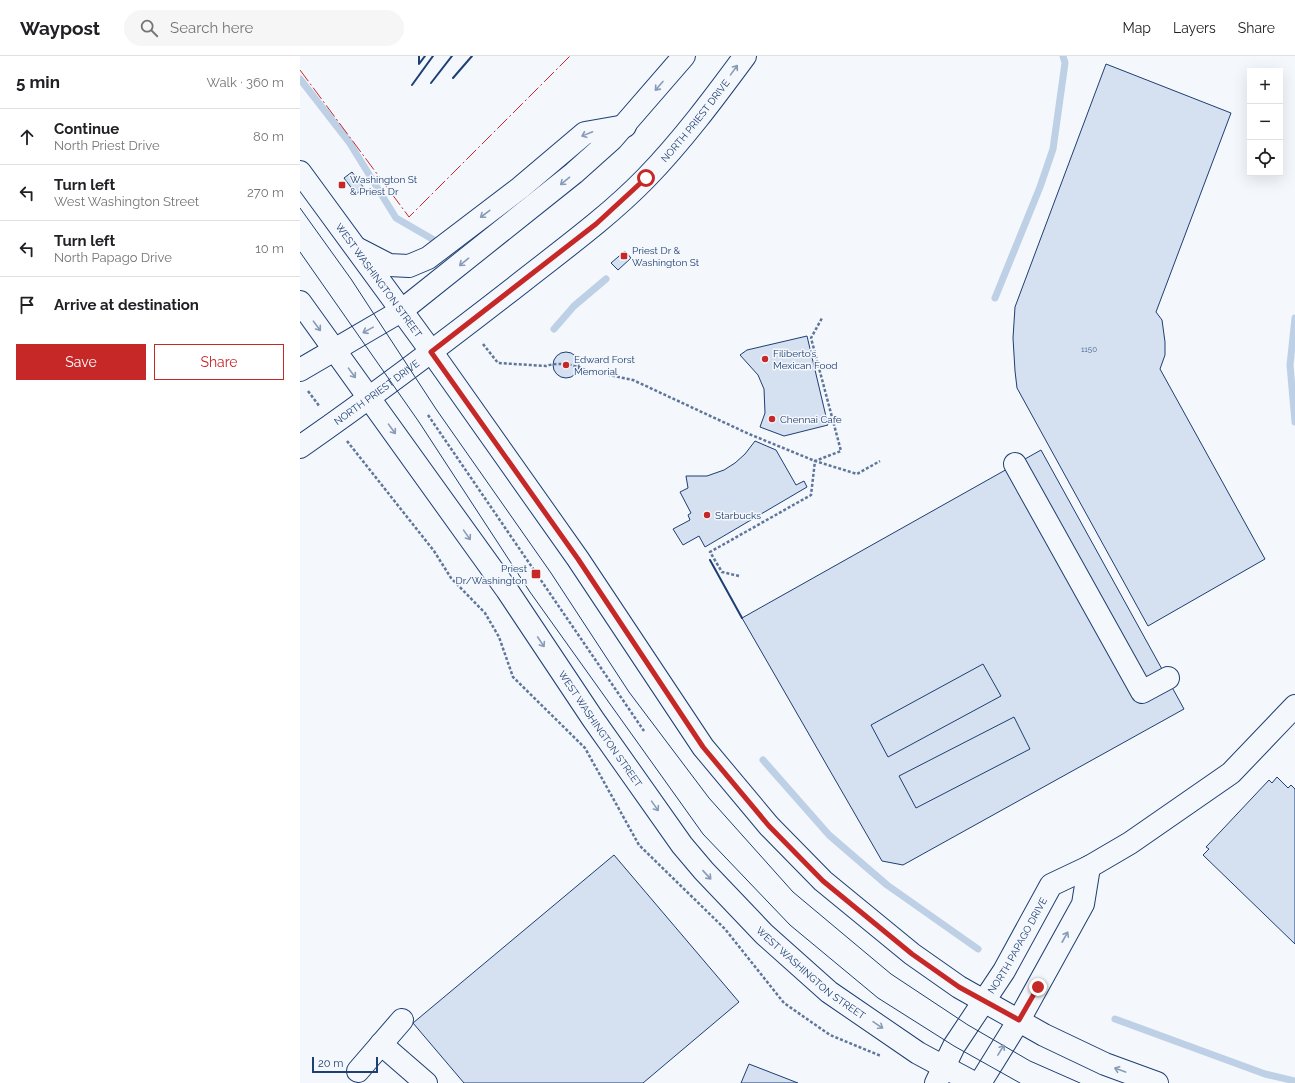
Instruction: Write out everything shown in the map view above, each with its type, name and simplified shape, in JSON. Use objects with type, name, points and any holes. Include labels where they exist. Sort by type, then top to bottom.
[{"type":"main road","points":[[300,370],[401,311],[574,173],[624,126],[684,56]]},
{"type":"main road","name":"NORTH PRIEST DRIVE","points":[[300,447],[431,352],[596,224],[632,192],[686,133],[745,56]]},
{"type":"main road","points":[[354,247],[389,266],[410,266],[428,258],[520,188],[584,133],[624,126]]},
{"type":"main road","name":"WEST WASHINGTON STREET","points":[[300,172],[431,352],[578,559],[703,747],[769,826],[823,881],[906,949],[959,987],[1105,1064],[1157,1083]]},
{"type":"main road","name":"WEST WASHINGTON STREET","points":[[300,302],[507,590],[593,719],[678,839],[704,871],[764,934],[829,992],[918,1053],[940,1075],[974,1083]]},
{"type":"main road","points":[[1015,464],[1142,692],[1168,678]]},
{"type":"main road","name":"NORTH PAPAGO DRIVE","points":[[940,1075],[954,1046],[1004,971],[1051,885],[1089,867],[1130,843],[1231,773],[1295,706]]},
{"type":"main road","points":[[980,1083],[1019,1020],[1083,904],[1089,867]]},
{"type":"main road","points":[[358,1071],[402,1020]]},
{"type":"main road","points":[[381,1044],[426,1083]]},
{"type":"path","points":[[815,461],[841,451],[812,338],[822,318]]},
{"type":"path","points":[[483,344],[498,363],[578,366],[585,370],[633,380],[750,434],[815,461],[857,474],[880,461]]},
{"type":"path","points":[[428,415],[644,732]]},
{"type":"path","points":[[739,576],[722,572],[710,552],[812,495],[815,461]]},
{"type":"building","points":[[1106,64],[1231,113],[1156,312],[1162,320],[1165,342],[1165,355],[1160,369],[1265,559],[1148,626],[1017,388],[1015,371],[1013,338],[1015,307]]},
{"type":"building","points":[[352,172],[364,188],[356,194],[344,178]]},
{"type":"building","points":[[625,251],[631,258],[618,270],[611,263]]},
{"type":"building","points":[[807,336],[828,425],[784,436],[760,427],[765,413],[764,389],[758,375],[740,355],[747,350]]},
{"type":"building","name":"Edward Forst Memorial","points":[[566,352],[575,356],[579,365],[575,374],[566,378],[557,374],[553,365],[557,356]]},
{"type":"building","points":[[755,441],[776,450],[796,485],[804,481],[807,487],[705,547],[699,536],[683,545],[673,529],[690,520],[688,515],[691,513],[680,492],[688,488],[686,476],[707,476],[724,470],[745,454]]},
{"type":"building","points":[[1041,450],[1184,709],[903,865],[882,861],[742,618]]},
{"type":"building","points":[[983,664],[1001,696],[888,757],[871,725]]},
{"type":"building","points":[[1014,717],[1030,749],[916,808],[899,776]]},
{"type":"building","points":[[1277,777],[1288,788],[1291,785],[1295,789],[1295,944],[1203,855],[1209,849],[1206,847],[1269,780],[1272,783]]},
{"type":"building","points":[[614,855],[739,1002],[643,1083],[464,1083],[413,1023]]},
{"type":"building","points":[[749,1064],[798,1083],[741,1083]]},
{"type":"waterway","points":[[995,298],[1040,187],[1053,149],[1065,63],[1063,56]]},
{"type":"waterway","points":[[300,79],[349,142],[396,218],[434,240]]},
{"type":"waterway","points":[[554,329],[574,306],[606,279]]},
{"type":"waterway","points":[[1295,318],[1290,365],[1295,422]]},
{"type":"waterway","points":[[763,760],[829,835],[887,885],[978,949]]},
{"type":"waterway","points":[[1115,1019],[1265,1074],[1295,1081]]},
{"type":"tram line","points":[[300,208],[351,279],[436,409],[551,573],[629,692],[709,798],[793,892],[891,974],[968,1025],[1030,1061],[1080,1083]]},
{"type":"tram line","points":[[300,252],[419,422],[530,592],[703,834],[790,925],[878,998],[954,1046],[1020,1083]]},
{"type":"wall","points":[[419,56],[419,64],[425,56]]},
{"type":"wall","points":[[412,85],[433,56]]},
{"type":"wall","points":[[431,83],[452,56]]},
{"type":"wall","points":[[453,78],[472,56]]},
{"type":"wall","points":[[710,560],[742,618]]},
{"type":"power","points":[[300,70],[409,217],[570,56]]},
{"type":"place","name":"Washington St & Priest Dr","points":[[342,185]]},
{"type":"place","name":"Priest Dr & Washington St","points":[[624,256]]},
{"type":"place","name":"Filiberto’s Mexican Food","points":[[765,359]]},
{"type":"place","name":"Edward Forst Memorial","points":[[566,365]]},
{"type":"place","name":"Chennai Cafe","points":[[772,419]]},
{"type":"place","name":"Starbucks","points":[[707,515]]},
{"type":"place","name":"Priest Dr/Washington","points":[[536,574]]},
{"type":"route","points":[[646,178],[596,224],[431,352],[578,559],[703,747],[769,826],[823,881],[912,954],[959,987],[1019,1020],[1038,987]]}]
